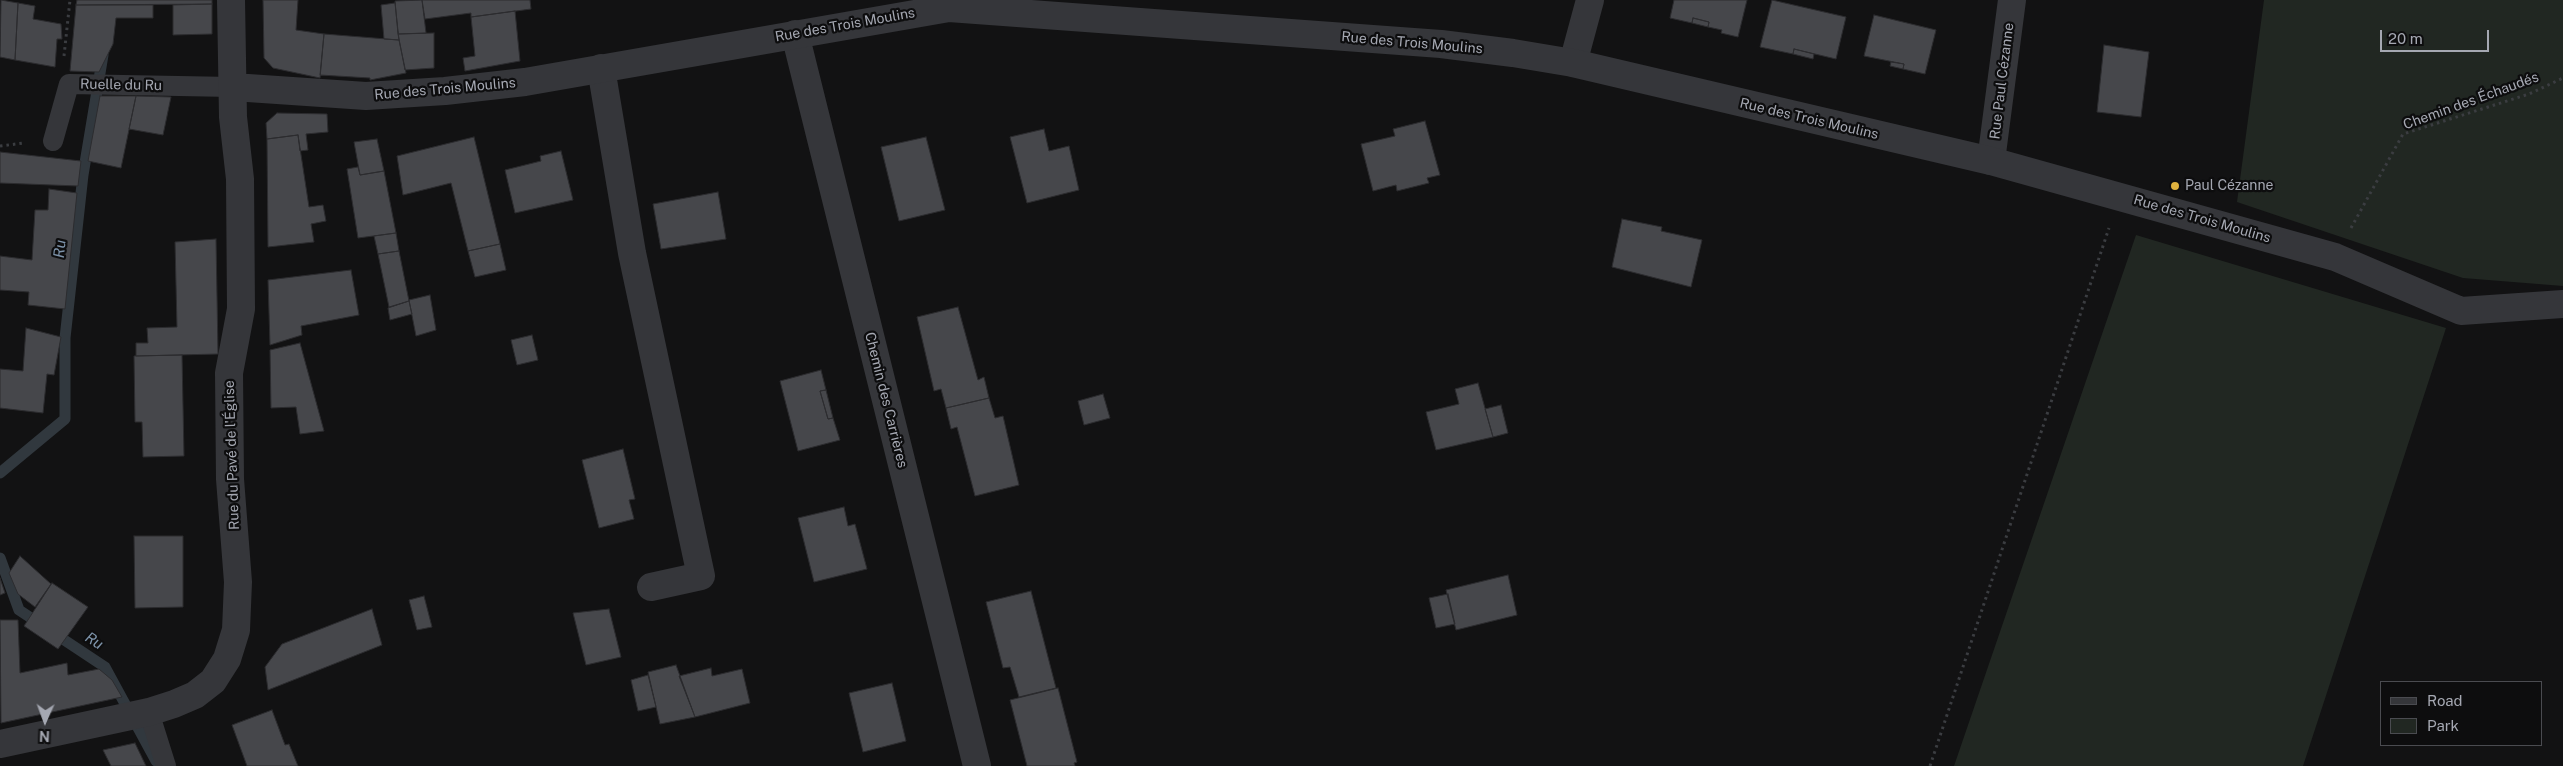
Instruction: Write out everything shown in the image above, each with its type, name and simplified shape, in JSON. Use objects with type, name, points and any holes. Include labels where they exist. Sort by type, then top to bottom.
[{"type":"street","name":"Rue du Pavé de l'Église","points":[[0,744],[149,712],[195,695],[213,682],[227,660],[236,630],[238,582],[230,479],[228,373],[241,309],[240,179],[233,117],[230,0]]},
{"type":"street","points":[[1573,63],[1590,0]]},
{"type":"street","name":"Rue Paul Cézanne","points":[[1991,161],[2012,0]]},
{"type":"street","name":"Rue des Trois Moulins","points":[[233,88],[376,95],[445,91],[525,82],[795,34],[949,4],[1441,44],[1573,63],[1991,161],[2335,257],[2461,311],[2563,304]]},
{"type":"street","name":"Chemin des Carrières","points":[[795,34],[977,766]]},
{"type":"street","points":[[601,68],[632,253],[700,576],[651,587]]},
{"type":"lane","name":"Ruelle du Ru","points":[[53,141],[69,84],[233,88]]},
{"type":"lane","points":[[149,712],[166,766]]},
{"type":"path","name":"Chemin des Échaudés","points":[[2335,257],[2403,134],[2529,94],[2563,78]]},
{"type":"path","points":[[1930,766],[2119,196]]},
{"type":"green space","points":[[2264,0],[2563,0],[2563,286],[2463,278],[2237,202]]},
{"type":"green space","points":[[2136,235],[2446,328],[2303,766],[1954,766]]},
{"type":"building","points":[[1,0],[18,3],[15,60],[0,57]]},
{"type":"building","points":[[77,0],[212,0],[212,4],[76,5]]},
{"type":"building","points":[[263,0],[298,0],[296,30],[324,34],[320,78],[273,68],[264,58]]},
{"type":"building","points":[[422,0],[426,33],[398,34],[395,1]]},
{"type":"building","points":[[422,0],[530,0],[531,9],[471,17],[471,13],[425,19]]},
{"type":"building","points":[[1674,0],[1747,0],[1738,37],[1721,33],[1722,30],[1708,27],[1709,22],[1693,18],[1692,23],[1670,18]]},
{"type":"building","points":[[1772,0],[1846,17],[1836,59],[1794,49],[1793,54],[1760,47]]},
{"type":"building","points":[[18,3],[35,6],[33,19],[61,24],[62,39],[57,39],[55,67],[15,60]]},
{"type":"building","points":[[395,3],[399,40],[384,39],[381,5]]},
{"type":"building","points":[[212,4],[212,34],[173,35],[173,5]]},
{"type":"building","points":[[76,5],[153,5],[153,18],[116,18],[113,44],[99,72],[70,71]]},
{"type":"building","points":[[515,11],[520,61],[465,71],[463,58],[475,56],[471,17]]},
{"type":"building","points":[[1874,15],[1936,30],[1925,74],[1903,69],[1904,64],[1864,56]]},
{"type":"building","points":[[1693,18],[1709,22],[1708,27],[1692,23]]},
{"type":"building","points":[[434,33],[434,68],[405,70],[398,34]]},
{"type":"building","points":[[324,34],[399,40],[406,73],[370,80],[370,78],[320,75]]},
{"type":"building","points":[[2104,45],[2149,52],[2141,117],[2097,112]]},
{"type":"building","points":[[1794,49],[1814,54],[1813,59],[1793,54]]},
{"type":"building","points":[[1891,62],[1904,64],[1903,69],[1890,66]]},
{"type":"building","points":[[100,96],[136,96],[121,168],[88,161]]},
{"type":"building","points":[[136,96],[171,97],[163,135],[129,129]]},
{"type":"building","points":[[277,113],[327,114],[328,132],[306,134],[308,150],[300,151],[298,135],[267,139],[266,123]]},
{"type":"building","points":[[1425,121],[1440,175],[1427,178],[1429,183],[1397,191],[1396,185],[1373,191],[1361,144],[1395,136],[1393,129]]},
{"type":"building","points":[[1044,129],[1049,151],[1069,146],[1079,190],[1027,203],[1010,137]]},
{"type":"building","points":[[298,135],[309,207],[323,205],[326,221],[311,224],[314,242],[268,247],[267,139]]},
{"type":"building","points":[[474,137],[500,244],[468,251],[451,183],[403,195],[397,156]]},
{"type":"building","points":[[926,137],[945,210],[899,221],[881,147]]},
{"type":"building","points":[[377,139],[384,171],[360,175],[354,142]]},
{"type":"building","points":[[561,151],[573,200],[515,213],[505,170],[541,161],[540,156]]},
{"type":"building","points":[[0,152],[81,161],[78,186],[0,183]]},
{"type":"building","points":[[358,167],[360,175],[384,171],[396,233],[358,238],[347,169]]},
{"type":"building","points":[[49,189],[77,193],[65,309],[28,305],[29,292],[0,290],[0,256],[32,260],[35,210],[48,210]]},
{"type":"building","points":[[718,192],[726,239],[661,249],[653,204]]},
{"type":"building","points":[[1622,219],[1662,227],[1661,231],[1702,240],[1691,287],[1612,267]]},
{"type":"building","points":[[396,233],[399,251],[378,254],[374,236]]},
{"type":"building","points":[[216,239],[218,354],[136,356],[136,343],[148,343],[147,328],[177,327],[175,242]]},
{"type":"building","points":[[500,244],[506,270],[475,277],[468,251]]},
{"type":"building","points":[[399,251],[409,301],[389,307],[378,254]]},
{"type":"building","points":[[351,270],[359,315],[301,326],[302,335],[270,345],[268,280]]},
{"type":"building","points":[[430,295],[436,330],[416,336],[409,300]]},
{"type":"building","points":[[409,301],[412,314],[390,320],[388,308]]},
{"type":"building","points":[[958,307],[978,380],[984,377],[989,398],[946,408],[941,389],[934,391],[917,317]]},
{"type":"building","points":[[26,328],[61,337],[54,375],[47,374],[43,413],[0,408],[0,369],[23,371]]},
{"type":"building","points":[[532,335],[538,360],[517,365],[511,340]]},
{"type":"building","points":[[300,343],[324,431],[300,434],[296,407],[271,408],[270,350]]},
{"type":"building","points":[[182,355],[184,456],[143,457],[142,422],[135,422],[134,356]]},
{"type":"building","points":[[821,370],[826,390],[820,391],[828,419],[833,418],[840,440],[798,451],[780,381]]},
{"type":"building","points":[[1478,383],[1493,437],[1436,450],[1426,412],[1459,404],[1455,389]]},
{"type":"building","points":[[826,390],[833,418],[828,419],[820,391]]},
{"type":"building","points":[[1103,394],[1110,418],[1084,425],[1078,401]]},
{"type":"building","points":[[989,398],[995,418],[1003,416],[1019,485],[975,496],[957,427],[951,429],[946,408]]},
{"type":"building","points":[[1501,405],[1508,433],[1493,437],[1485,409]]},
{"type":"building","points":[[623,449],[635,499],[629,500],[634,519],[599,528],[582,460]]},
{"type":"building","points":[[844,507],[848,526],[855,524],[867,569],[814,582],[798,518]]},
{"type":"building","points":[[134,536],[183,536],[183,607],[135,608]]},
{"type":"building","points":[[20,556],[51,584],[35,607],[18,594],[9,573]]},
{"type":"building","points":[[1508,575],[1517,615],[1456,630],[1446,590]]},
{"type":"building","points":[[0,578],[5,593],[0,595]]},
{"type":"building","points":[[52,583],[88,607],[58,649],[24,626]]},
{"type":"building","points":[[1031,591],[1056,688],[1019,697],[1010,667],[1003,668],[986,602]]},
{"type":"building","points":[[1448,594],[1455,624],[1436,628],[1429,598]]},
{"type":"building","points":[[424,596],[432,627],[417,630],[409,600]]},
{"type":"building","points":[[372,609],[382,645],[268,690],[265,667],[282,644]]},
{"type":"building","points":[[609,609],[621,657],[586,665],[573,613]]},
{"type":"building","points":[[0,620],[18,620],[20,673],[67,663],[68,675],[99,669],[112,680],[122,697],[1,723]]},
{"type":"building","points":[[676,665],[695,717],[660,724],[648,672]]},
{"type":"building","points":[[711,668],[712,676],[742,669],[750,703],[695,717],[679,676]]},
{"type":"building","points":[[648,675],[656,707],[638,711],[631,680]]},
{"type":"building","points":[[892,683],[906,741],[863,752],[849,693]]},
{"type":"building","points":[[1058,688],[1077,762],[1074,763],[1075,766],[1027,766],[1010,700]]},
{"type":"building","points":[[272,710],[285,745],[289,744],[298,766],[247,766],[232,725]]},
{"type":"building","points":[[135,743],[146,766],[111,766],[103,750]]},
{"type":"waterway","name":"Ru","points":[[0,473],[65,419],[65,338],[83,175],[103,55]]},
{"type":"waterway","name":"Ru","points":[[0,558],[19,610],[105,667],[156,761]]},
{"type":"place","name":"Paul Cézanne","points":[[2175,186]]}]
